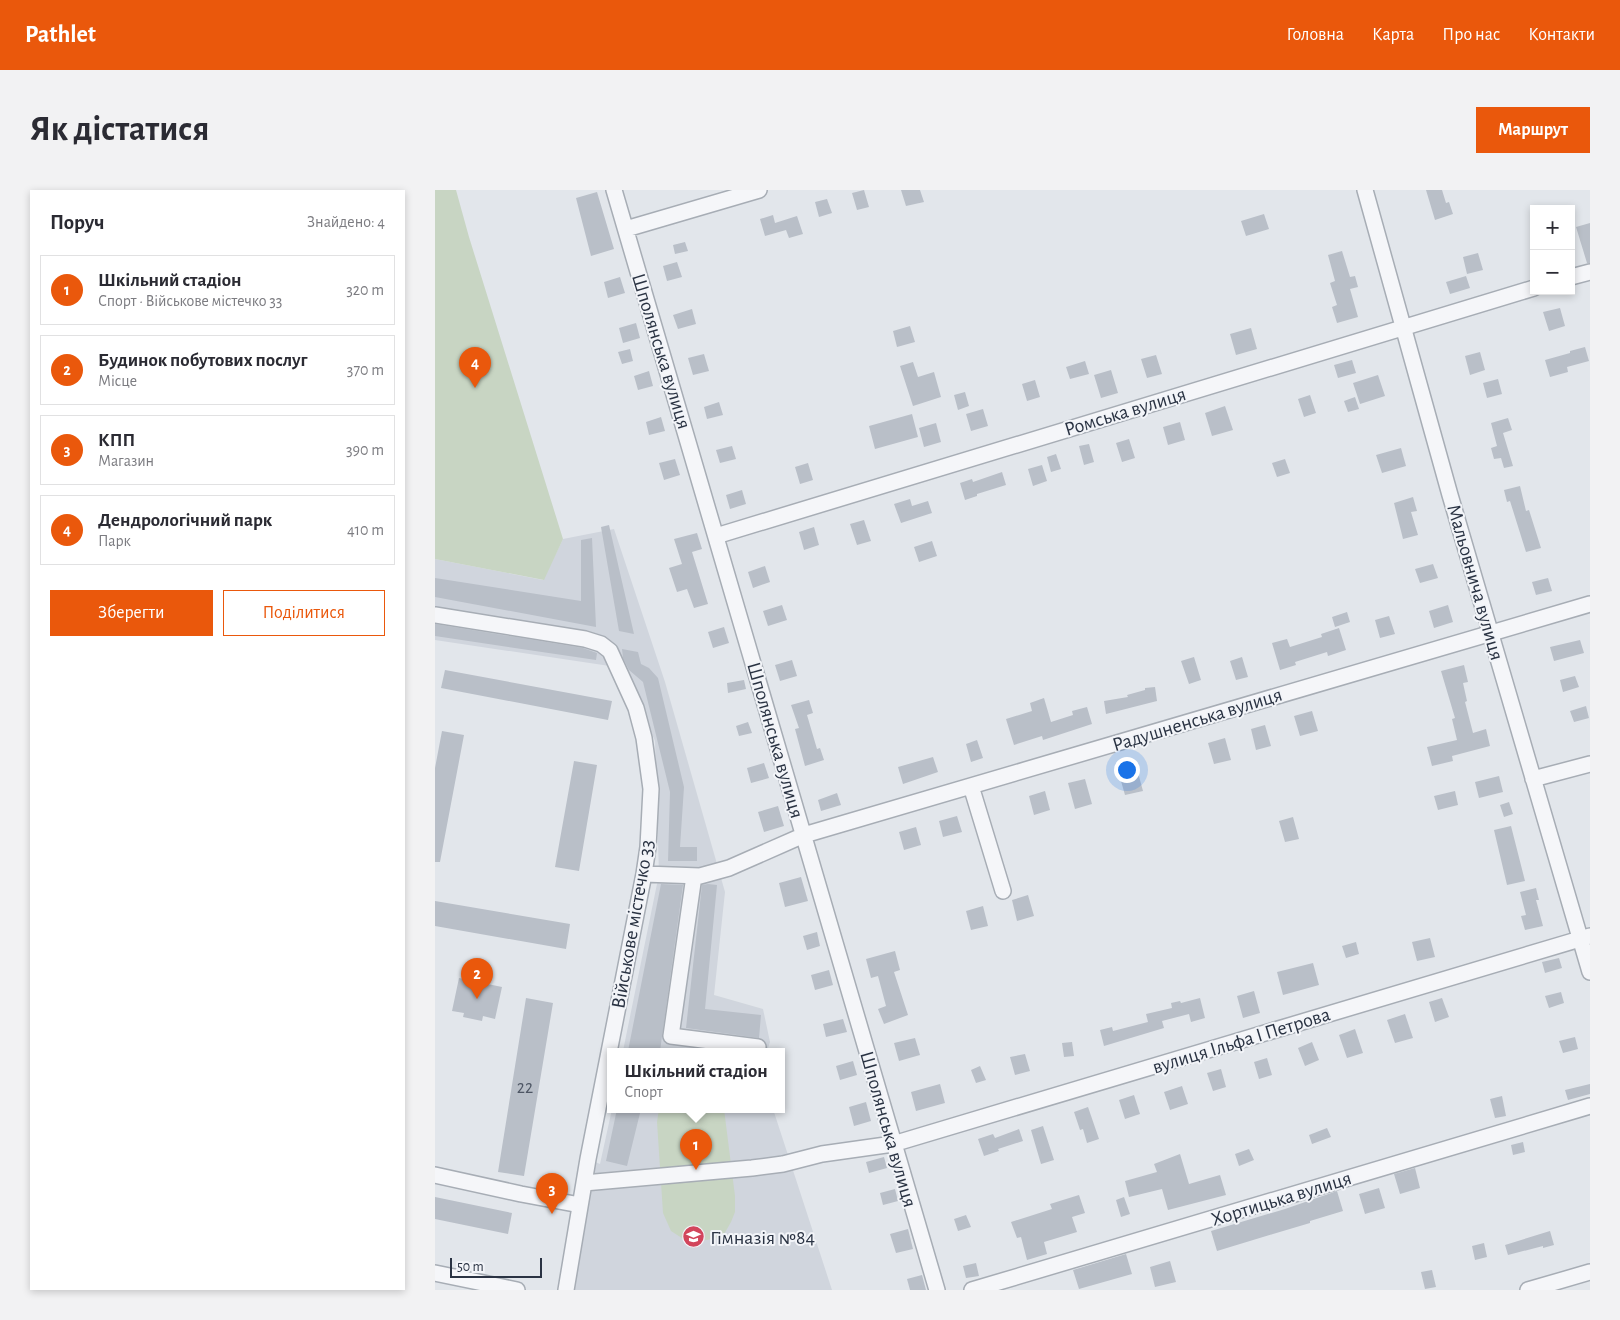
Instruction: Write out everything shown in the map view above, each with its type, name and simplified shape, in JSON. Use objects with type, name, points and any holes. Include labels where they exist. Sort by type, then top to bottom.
[{"type":"street","name":"Шполянська вулиця","points":[[614,190],[937,1290]]},
{"type":"street","points":[[625,230],[759,190]]},
{"type":"street","name":"Мальовнича вулиця","points":[[1365,190],[1402,327],[1533,779],[1585,937],[1590,972]]},
{"type":"street","points":[[1575,276],[1590,272]]},
{"type":"street","name":"Ромська вулиця","points":[[716,536],[1530,289]]},
{"type":"street","name":"Радушненська вулиця","points":[[645,874],[700,876],[729,868],[804,834],[1590,604]]},
{"type":"street","name":"Військове містечко 33","points":[[435,615],[585,639],[601,644],[610,651],[636,708],[644,738],[651,789],[648,847],[645,874],[611,1048]]},
{"type":"street","points":[[1533,779],[1590,764]]},
{"type":"street","points":[[971,786],[1003,891]]},
{"type":"street","points":[[694,876],[671,1036],[758,1047]]},
{"type":"street","name":"вулиця Ільфа І Петрова","points":[[584,1183],[760,1167],[783,1164],[822,1154],[893,1144],[1585,937]]},
{"type":"street","name":"Військове містечко 33","points":[[565,1290],[607,1066]]},
{"type":"street","name":"Хортицька вулиця","points":[[972,1290],[1590,1106]]},
{"type":"street","points":[[435,1175],[580,1205]]},
{"type":"street","points":[[1528,1290],[1590,1272]]},
{"type":"street","points":[[435,1273],[517,1290]]},
{"type":"shaded area","points":[[614,529],[665,682],[725,892],[714,995],[763,1009],[770,1042],[768,1048],[624,1048],[659,874],[655,741],[623,668],[435,640],[435,559],[543,580],[563,539]]},
{"type":"shaded area","name":"Гімназія №84","points":[[611,1113],[774,1113],[832,1290],[566,1290],[588,1159],[600,1164]]},
{"type":"green space","points":[[435,190],[456,190],[563,539],[544,580],[435,559]]},
{"type":"green space","points":[[658,1113],[725,1113],[735,1196],[735,1212],[723,1236],[688,1242],[671,1231],[663,1213],[657,1122]]},
{"type":"building","points":[[864,190],[869,207],[857,210],[852,193]]},
{"type":"building","points":[[901,190],[920,190],[924,202],[906,206]]},
{"type":"building","points":[[1426,190],[1442,190],[1446,203],[1449,202],[1453,214],[1435,220]]},
{"type":"building","points":[[597,192],[614,249],[591,256],[576,198]]},
{"type":"building","points":[[827,199],[832,213],[819,217],[815,202]]},
{"type":"building","points":[[1264,214],[1269,229],[1246,236],[1241,221]]},
{"type":"building","points":[[773,215],[775,223],[797,216],[803,234],[789,238],[786,230],[765,236],[760,219]]},
{"type":"building","points":[[1590,223],[1590,263],[1587,263],[1576,227]]},
{"type":"building","points":[[685,242],[688,251],[675,254],[673,245]]},
{"type":"building","points":[[1342,251],[1350,277],[1355,276],[1358,287],[1350,289],[1358,317],[1337,323],[1332,307],[1337,305],[1330,283],[1335,281],[1328,255]]},
{"type":"building","points":[[1478,253],[1483,270],[1467,274],[1463,257]]},
{"type":"building","points":[[677,262],[682,277],[667,281],[663,266]]},
{"type":"building","points":[[1466,276],[1470,288],[1450,294],[1446,282]]},
{"type":"building","points":[[620,277],[625,293],[608,298],[604,282]]},
{"type":"building","points":[[1560,308],[1565,326],[1549,331],[1543,312]]},
{"type":"building","points":[[692,309],[696,324],[678,329],[673,315]]},
{"type":"building","points":[[636,323],[640,338],[623,343],[619,328]]},
{"type":"building","points":[[910,326],[915,342],[897,347],[893,331]]},
{"type":"building","points":[[1251,328],[1257,349],[1236,355],[1230,334]]},
{"type":"building","points":[[1585,347],[1589,361],[1567,367],[1568,372],[1550,377],[1545,360]]},
{"type":"building","points":[[630,349],[633,361],[622,364],[618,352]]},
{"type":"building","points":[[1480,352],[1485,370],[1470,375],[1465,356]]},
{"type":"building","points":[[704,354],[709,371],[693,375],[688,358]]},
{"type":"building","points":[[1156,355],[1162,374],[1147,378],[1141,359]]},
{"type":"building","points":[[1352,360],[1356,373],[1338,378],[1334,365]]},
{"type":"building","points":[[1085,361],[1089,374],[1070,379],[1066,367]]},
{"type":"building","points":[[913,362],[918,377],[934,372],[941,397],[913,406],[900,366]]},
{"type":"building","points":[[1111,370],[1118,393],[1101,398],[1094,375]]},
{"type":"building","points":[[649,371],[653,386],[638,390],[634,376]]},
{"type":"building","points":[[1378,375],[1385,396],[1360,404],[1353,383]]},
{"type":"building","points":[[1498,379],[1502,394],[1487,398],[1483,383]]},
{"type":"building","points":[[1035,380],[1040,397],[1027,401],[1022,384]]},
{"type":"building","points":[[965,392],[969,406],[958,410],[954,395]]},
{"type":"building","points":[[1310,395],[1316,413],[1304,417],[1298,399]]},
{"type":"building","points":[[1355,397],[1359,409],[1348,412],[1344,401]]},
{"type":"building","points":[[719,402],[723,415],[707,419],[704,407]]},
{"type":"building","points":[[1225,406],[1233,430],[1212,436],[1205,413]]},
{"type":"building","points":[[983,409],[988,426],[971,431],[966,414]]},
{"type":"building","points":[[912,414],[918,437],[875,449],[869,426]]},
{"type":"building","points":[[661,417],[665,431],[649,435],[646,422]]},
{"type":"building","points":[[1508,418],[1512,430],[1503,433],[1513,466],[1504,468],[1501,458],[1494,459],[1491,448],[1497,446],[1491,423]]},
{"type":"building","points":[[1180,422],[1185,440],[1168,445],[1163,427]]},
{"type":"building","points":[[936,423],[941,442],[924,447],[919,428]]},
{"type":"building","points":[[1129,439],[1135,458],[1122,462],[1116,443]]},
{"type":"building","points":[[1089,444],[1094,462],[1084,465],[1079,446]]},
{"type":"building","points":[[732,446],[736,459],[720,463],[716,450]]},
{"type":"building","points":[[1401,448],[1406,466],[1382,473],[1376,455]]},
{"type":"building","points":[[1056,454],[1061,469],[1051,472],[1047,457]]},
{"type":"building","points":[[675,459],[680,475],[664,480],[659,463]]},
{"type":"building","points":[[1285,459],[1290,473],[1277,477],[1272,463]]},
{"type":"building","points":[[808,463],[813,480],[800,484],[795,467]]},
{"type":"building","points":[[1042,465],[1047,481],[1033,486],[1028,469]]},
{"type":"building","points":[[1002,472],[1006,485],[977,494],[977,496],[965,500],[960,483],[972,479],[973,482]]},
{"type":"building","points":[[1520,486],[1526,511],[1529,510],[1541,548],[1526,552],[1510,501],[1507,502],[1504,490]]},
{"type":"building","points":[[742,490],[746,504],[730,509],[726,495]]},
{"type":"building","points":[[1413,497],[1417,511],[1411,512],[1418,535],[1403,539],[1394,503]]},
{"type":"building","points":[[910,499],[912,506],[928,501],[932,513],[901,523],[894,504]]},
{"type":"building","points":[[864,520],[871,541],[857,545],[850,524]]},
{"type":"building","points":[[609,525],[634,634],[619,631],[601,527]]},
{"type":"building","points":[[814,527],[819,545],[804,550],[799,532]]},
{"type":"building","points":[[697,533],[702,549],[692,552],[708,604],[694,608],[687,589],[677,592],[669,568],[682,564],[674,539]]},
{"type":"building","points":[[592,538],[596,627],[435,597],[435,578],[581,601],[581,540]]},
{"type":"building","points":[[932,541],[937,556],[919,562],[914,547]]},
{"type":"building","points":[[1433,564],[1438,578],[1420,583],[1415,569]]},
{"type":"building","points":[[765,566],[770,582],[753,588],[748,572]]},
{"type":"building","points":[[1548,578],[1552,591],[1536,595],[1532,582]]},
{"type":"building","points":[[782,605],[787,620],[768,626],[763,611]]},
{"type":"building","points":[[1448,605],[1453,622],[1434,628],[1429,611]]},
{"type":"building","points":[[1347,612],[1350,622],[1335,627],[1332,617]]},
{"type":"building","points":[[1389,616],[1395,634],[1380,638],[1375,620]]},
{"type":"building","points":[[435,624],[583,648],[597,653],[596,660],[435,636]]},
{"type":"building","points":[[724,627],[729,643],[713,648],[708,632]]},
{"type":"building","points":[[1339,628],[1346,650],[1328,656],[1327,652],[1295,662],[1296,665],[1280,670],[1272,643],[1287,639],[1290,647],[1322,637],[1321,634]]},
{"type":"building","points":[[1580,640],[1584,653],[1554,661],[1550,647]]},
{"type":"building","points":[[622,649],[638,652],[641,664],[649,668],[658,678],[684,787],[680,847],[697,847],[697,861],[668,861],[670,792],[643,682],[629,670],[623,658]]},
{"type":"building","points":[[1194,657],[1201,680],[1189,684],[1181,661]]},
{"type":"building","points":[[1242,657],[1248,677],[1236,680],[1230,661]]},
{"type":"building","points":[[792,660],[797,676],[780,681],[775,665]]},
{"type":"building","points":[[1464,665],[1468,682],[1463,683],[1467,701],[1465,702],[1473,733],[1486,729],[1490,746],[1452,756],[1453,761],[1432,766],[1427,747],[1457,740],[1452,719],[1455,718],[1441,671]]},
{"type":"building","points":[[445,670],[612,701],[608,720],[441,688]]},
{"type":"building","points":[[1575,676],[1579,687],[1563,692],[1560,680]]},
{"type":"building","points":[[744,680],[746,689],[728,693],[727,683]]},
{"type":"building","points":[[1155,687],[1157,701],[1106,714],[1104,701],[1128,697],[1127,695],[1145,690],[1145,688]]},
{"type":"building","points":[[1044,698],[1051,722],[1073,715],[1072,711],[1087,707],[1092,724],[1043,740],[1042,736],[1014,745],[1006,719],[1032,711],[1030,703]]},
{"type":"building","points":[[809,700],[813,713],[807,715],[817,749],[820,748],[824,760],[805,766],[795,729],[799,728],[791,705]]},
{"type":"building","points":[[1586,706],[1589,718],[1574,722],[1570,711]]},
{"type":"building","points":[[1312,711],[1318,731],[1300,736],[1294,716]]},
{"type":"building","points":[[748,722],[752,733],[739,736],[736,726]]},
{"type":"building","points":[[1265,725],[1271,746],[1256,750],[1251,729]]},
{"type":"building","points":[[442,731],[464,735],[440,862],[435,862],[435,768]]},
{"type":"building","points":[[1225,738],[1231,760],[1214,764],[1208,743]]},
{"type":"building","points":[[977,740],[983,758],[971,762],[966,744]]},
{"type":"building","points":[[933,757],[938,772],[903,784],[898,767]]},
{"type":"building","points":[[574,761],[597,765],[579,871],[555,867]]},
{"type":"building","points":[[764,763],[769,778],[751,783],[747,768]]},
{"type":"building","points":[[1137,769],[1143,791],[1125,795],[1119,774]]},
{"type":"building","points":[[1499,776],[1503,792],[1479,798],[1475,782]]},
{"type":"building","points":[[1085,779],[1092,804],[1075,809],[1068,783]]},
{"type":"building","points":[[1045,791],[1050,810],[1034,815],[1029,796]]},
{"type":"building","points":[[1455,791],[1458,805],[1438,810],[1434,796]]},
{"type":"building","points":[[837,793],[841,805],[821,811],[818,800]]},
{"type":"building","points":[[1509,802],[1513,814],[1504,817],[1500,805]]},
{"type":"building","points":[[778,806],[784,826],[764,832],[758,812]]},
{"type":"building","points":[[957,816],[962,832],[943,837],[939,821]]},
{"type":"building","points":[[1293,817],[1299,839],[1285,842],[1279,821]]},
{"type":"building","points":[[1511,826],[1525,881],[1507,885],[1494,830]]},
{"type":"building","points":[[916,827],[921,845],[904,850],[899,832]]},
{"type":"building","points":[[801,877],[808,901],[785,907],[779,883]]},
{"type":"building","points":[[661,884],[683,885],[660,1048],[629,1048]]},
{"type":"building","points":[[702,885],[717,885],[705,1009],[761,1015],[759,1038],[686,1028]]},
{"type":"building","points":[[1536,888],[1539,900],[1536,900],[1543,926],[1525,930],[1521,916],[1526,915],[1520,892]]},
{"type":"building","points":[[1028,895],[1034,916],[1017,921],[1012,900]]},
{"type":"building","points":[[435,901],[570,924],[566,949],[435,926]]},
{"type":"building","points":[[983,906],[988,926],[971,930],[966,911]]},
{"type":"building","points":[[817,932],[820,946],[807,950],[803,936]]},
{"type":"building","points":[[1430,938],[1435,957],[1417,961],[1412,942]]},
{"type":"building","points":[[1356,942],[1359,954],[1346,958],[1342,946]]},
{"type":"building","points":[[895,951],[900,970],[894,972],[908,1015],[884,1024],[878,1009],[886,1006],[878,976],[871,978],[866,959]]},
{"type":"building","points":[[1559,958],[1562,968],[1545,973],[1542,962]]},
{"type":"building","points":[[1313,963],[1319,985],[1283,995],[1277,972]]},
{"type":"building","points":[[829,970],[833,985],[815,990],[811,975]]},
{"type":"building","points":[[459,978],[502,987],[495,1019],[483,1016],[482,1021],[463,1017],[464,1013],[452,1011]]},
{"type":"building","points":[[1254,991],[1260,1013],[1243,1018],[1237,996]]},
{"type":"building","points":[[1561,992],[1564,1003],[1549,1008],[1545,996]]},
{"type":"building","points":[[526,998],[553,1003],[524,1176],[498,1172]]},
{"type":"building","points":[[1200,998],[1205,1018],[1191,1022],[1189,1014],[1162,1021],[1164,1028],[1104,1046],[1100,1030],[1112,1027],[1113,1031],[1148,1022],[1146,1014],[1172,1008],[1171,1003],[1180,1001],[1181,1003]]},
{"type":"building","points":[[1442,998],[1449,1017],[1435,1022],[1429,1002]]},
{"type":"building","points":[[1405,1014],[1413,1038],[1395,1043],[1387,1020]]},
{"type":"building","points":[[843,1019],[847,1032],[826,1037],[823,1024]]},
{"type":"building","points":[[1355,1029],[1363,1053],[1347,1058],[1339,1035]]},
{"type":"building","points":[[1575,1037],[1578,1049],[1563,1053],[1559,1041]]},
{"type":"building","points":[[915,1038],[920,1055],[899,1061],[894,1043]]},
{"type":"building","points":[[1072,1042],[1074,1056],[1064,1057],[1062,1043]]},
{"type":"building","points":[[1312,1042],[1319,1060],[1305,1066],[1298,1048]]},
{"type":"building","points":[[1025,1054],[1030,1071],[1015,1075],[1010,1057]]},
{"type":"building","points":[[1267,1058],[1272,1075],[1259,1079],[1254,1062]]},
{"type":"building","points":[[853,1061],[857,1075],[840,1080],[836,1066]]},
{"type":"building","points":[[980,1066],[986,1080],[976,1083],[971,1070]]},
{"type":"building","points":[[1221,1069],[1226,1087],[1213,1091],[1207,1073]]},
{"type":"building","points":[[940,1084],[945,1103],[916,1111],[911,1092]]},
{"type":"building","points":[[1590,1084],[1590,1094],[1568,1100],[1565,1090]]},
{"type":"building","points":[[1182,1086],[1188,1104],[1170,1110],[1164,1092]]},
{"type":"building","points":[[1134,1095],[1140,1114],[1125,1119],[1119,1100]]},
{"type":"building","points":[[1502,1096],[1506,1116],[1495,1118],[1490,1099]]},
{"type":"building","points":[[866,1102],[871,1121],[854,1126],[849,1107]]},
{"type":"building","points":[[1088,1107],[1099,1139],[1087,1143],[1083,1129],[1080,1130],[1074,1112]]},
{"type":"building","points":[[616,1113],[640,1113],[627,1166],[606,1161]]},
{"type":"building","points":[[1043,1126],[1054,1160],[1041,1164],[1031,1130]]},
{"type":"building","points":[[1327,1128],[1331,1137],[1312,1144],[1309,1135]]},
{"type":"building","points":[[1019,1129],[1023,1141],[998,1149],[999,1151],[984,1156],[978,1139],[993,1134],[995,1138]]},
{"type":"building","points":[[1523,1142],[1525,1152],[1513,1155],[1511,1145]]},
{"type":"building","points":[[1249,1149],[1254,1160],[1239,1166],[1235,1154]]},
{"type":"building","points":[[1180,1154],[1189,1184],[1220,1175],[1226,1195],[1168,1210],[1162,1189],[1129,1197],[1125,1181],[1157,1172],[1154,1164]]},
{"type":"building","points":[[884,1157],[887,1168],[869,1173],[866,1162]]},
{"type":"building","points":[[1415,1168],[1420,1188],[1400,1194],[1394,1174]]},
{"type":"building","points":[[1379,1188],[1385,1208],[1365,1214],[1359,1194]]},
{"type":"building","points":[[895,1189],[898,1201],[883,1205],[880,1193]]},
{"type":"building","points":[[1337,1191],[1343,1211],[1217,1251],[1211,1231]]},
{"type":"building","points":[[1079,1195],[1085,1213],[1072,1217],[1077,1232],[1044,1242],[1047,1254],[1027,1260],[1021,1237],[1017,1238],[1011,1222],[1052,1209],[1050,1204]]},
{"type":"building","points":[[435,1197],[512,1213],[508,1234],[435,1219]]},
{"type":"building","points":[[1124,1197],[1130,1214],[1121,1217],[1116,1200]]},
{"type":"building","points":[[966,1215],[971,1227],[958,1231],[954,1219]]},
{"type":"building","points":[[908,1229],[913,1249],[896,1253],[890,1234]]},
{"type":"building","points":[[1550,1231],[1554,1245],[1508,1255],[1505,1245]]},
{"type":"building","points":[[1484,1243],[1487,1257],[1475,1260],[1472,1246]]},
{"type":"building","points":[[1126,1254],[1132,1274],[1079,1289],[1073,1270]]},
{"type":"building","points":[[1170,1261],[1176,1282],[1155,1287],[1150,1267]]},
{"type":"building","points":[[976,1263],[979,1276],[966,1278],[963,1266]]},
{"type":"building","points":[[1432,1270],[1436,1287],[1425,1289],[1421,1272]]},
{"type":"building","points":[[922,1275],[926,1290],[910,1290],[907,1279]]},
{"type":"place","name":"Дендрологічний парк","points":[[475,388]]},
{"type":"place","name":"Будинок побутових послуг","points":[[477,999]]},
{"type":"place","name":"Шкільний стадіон","points":[[696,1170]]},
{"type":"place","name":"КПП","points":[[552,1214]]},
{"type":"place","name":"Гімназія №84","points":[[694,1237]]}]
